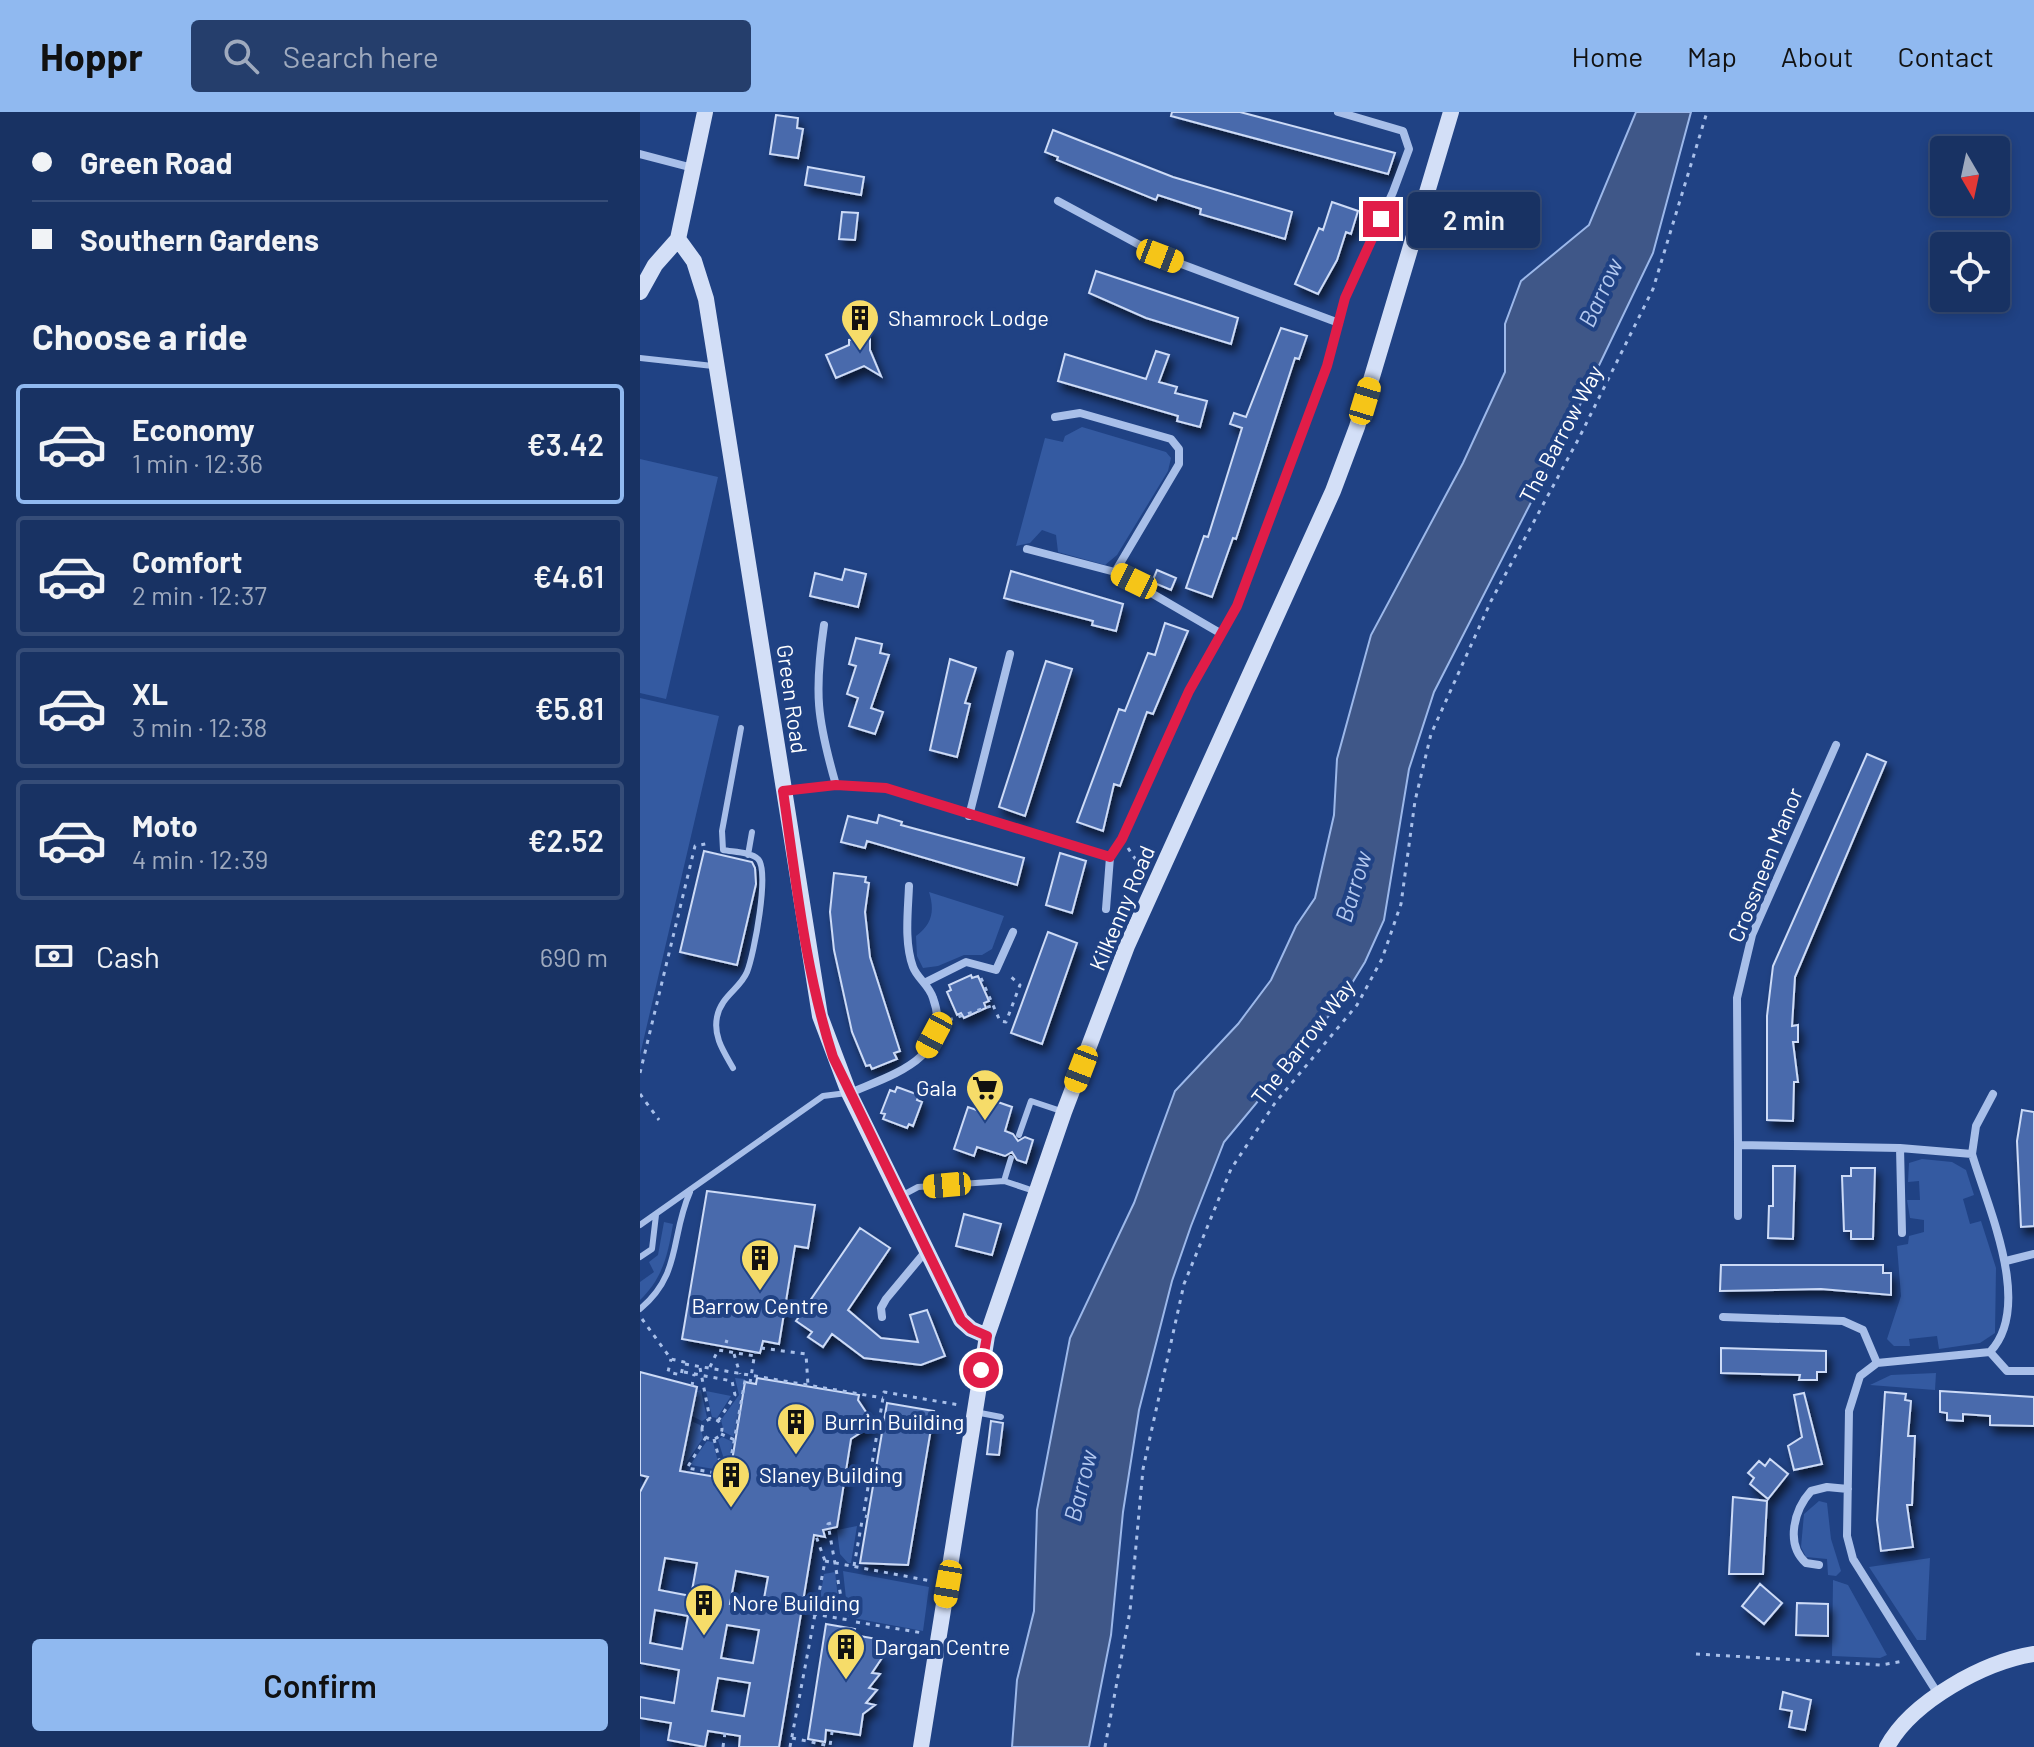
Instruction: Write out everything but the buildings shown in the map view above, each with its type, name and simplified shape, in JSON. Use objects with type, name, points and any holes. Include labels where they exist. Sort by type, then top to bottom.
[{"type":"main road","points":[[640,292],[655,265],[678,239],[705,112]]},
{"type":"main road","name":"Kilkenny Road","points":[[921,1747],[987,1336],[1064,1112],[1127,946],[1333,491],[1361,414],[1451,112]]},
{"type":"main road","name":"Green Road","points":[[678,239],[701,278],[820,1016],[849,1093],[961,1320],[971,1329],[987,1336]]},
{"type":"main road","points":[[1887,1747],[1938,1694],[1993,1665],[2034,1654]]},
{"type":"street","points":[[1106,909],[1110,857],[1122,839],[1220,633],[1237,606],[1327,366],[1345,298],[1409,149],[1403,131],[1338,112]]},
{"type":"street","points":[[640,154],[694,168]]},
{"type":"street","points":[[1058,201],[1160,256],[1339,323]]},
{"type":"street","points":[[1055,417],[1080,413],[1171,439],[1179,449],[1179,464],[1115,572]]},
{"type":"street","points":[[1027,549],[1115,572],[1220,633]]},
{"type":"street","points":[[824,625],[817,691],[819,723],[836,785]]},
{"type":"street","points":[[969,816],[1010,654]]},
{"type":"street","name":"Crossneen Manor","points":[[1738,1216],[1737,998],[1752,935],[1836,745]]},
{"type":"street","points":[[783,791],[836,785],[886,788],[1110,857]]},
{"type":"street","points":[[849,1093],[921,1059],[937,1021],[934,1000],[926,982],[914,970],[908,945],[909,886]]},
{"type":"street","points":[[926,982],[966,962],[978,962],[996,970],[1000,967],[1013,932]]},
{"type":"street","points":[[1990,1352],[2004,1329],[2009,1297],[2006,1261],[1972,1154],[1976,1126],[1993,1094]]},
{"type":"street","points":[[1738,1145],[1900,1148],[1972,1154]]},
{"type":"street","points":[[1900,1148],[1902,1233]]},
{"type":"street","points":[[882,1317],[881,1308],[886,1299],[927,1250]]},
{"type":"street","points":[[2006,1261],[2034,1254]]},
{"type":"street","points":[[1723,1317],[1843,1321],[1863,1330],[1877,1363]]},
{"type":"street","points":[[1938,1694],[1853,1559],[1847,1536],[1849,1411],[1860,1376],[1877,1363],[1990,1352]]},
{"type":"street","points":[[1990,1352],[2007,1371],[2034,1371]]},
{"type":"street","points":[[1819,1565],[1806,1563],[1796,1550],[1797,1513],[1811,1491],[1827,1487],[1848,1489]]},
{"type":"lane","points":[[640,358],[717,366]]},
{"type":"lane","points":[[733,1068],[719,1044],[716,1020],[727,994],[747,974],[765,878],[761,861],[723,850],[741,728]]},
{"type":"lane","points":[[748,855],[752,832]]},
{"type":"lane","points":[[640,1225],[823,1096],[849,1093]]},
{"type":"lane","points":[[1019,1135],[1031,1101],[1064,1112]]},
{"type":"lane","points":[[1004,1181],[1011,1158]]},
{"type":"lane","points":[[900,1196],[918,1187],[1004,1181],[1036,1191]]},
{"type":"lane","points":[[640,1309],[657,1295],[671,1272],[680,1221],[692,1189]]},
{"type":"lane","points":[[640,1257],[652,1249],[656,1215]]},
{"type":"lane","points":[[975,1410],[1001,1417]]},
{"type":"path","name":"The Barrow Way","points":[[1105,1747],[1130,1611],[1143,1469],[1184,1284],[1231,1169],[1275,1103],[1357,1005],[1382,959],[1401,904],[1415,801],[1431,734],[1491,601],[1579,438],[1653,289],[1707,112]]},
{"type":"path","points":[[1122,839],[1154,887]]},
{"type":"path","points":[[640,1073],[695,846],[723,841]]},
{"type":"path","points":[[978,962],[1000,1021],[1006,1022],[1020,985],[1000,967]]},
{"type":"path","points":[[937,1021],[960,1019],[994,1005]]},
{"type":"path","points":[[640,1094],[659,1120]]},
{"type":"path","points":[[640,1316],[671,1359],[668,1372],[677,1376],[684,1372],[732,1381]]},
{"type":"path","points":[[710,1419],[702,1425],[706,1437],[687,1468],[728,1475],[755,1354],[718,1348],[711,1369],[713,1377]]},
{"type":"path","points":[[761,1348],[806,1354],[808,1385]]},
{"type":"path","points":[[734,1353],[740,1374]]},
{"type":"path","points":[[671,1359],[700,1367],[883,1398]]},
{"type":"path","points":[[684,1372],[685,1364]]},
{"type":"path","points":[[692,1386],[700,1367]]},
{"type":"path","points":[[721,1434],[718,1421],[735,1395],[733,1373]]},
{"type":"path","points":[[696,1374],[710,1419]]},
{"type":"path","points":[[749,1375],[750,1383]]},
{"type":"path","points":[[854,1566],[865,1519],[884,1392],[975,1410]]},
{"type":"path","points":[[710,1419],[718,1421]]},
{"type":"path","points":[[721,1434],[735,1440]]},
{"type":"path","points":[[706,1437],[714,1439],[721,1434]]},
{"type":"path","points":[[714,1439],[723,1474]]},
{"type":"path","points":[[813,1614],[847,1620],[830,1523],[823,1527]]},
{"type":"path","points":[[790,1747],[825,1561],[816,1536]]},
{"type":"path","points":[[825,1561],[948,1584]]},
{"type":"path","points":[[856,1622],[939,1636]]},
{"type":"path","points":[[1696,1654],[1881,1665],[1915,1659]]},
{"type":"path","points":[[792,1738],[830,1746],[833,1725]]},
{"type":"path","points":[[723,1747],[725,1733]]},
{"type":"shaded area","points":[[1082,427],[1166,452],[1171,458],[1168,471],[1117,555],[1105,565],[1058,552],[1056,535],[1042,530],[1030,543],[1016,546],[1045,438],[1063,442],[1065,436]]},
{"type":"shaded area","points":[[640,459],[718,477],[666,699],[640,693]]},
{"type":"shaded area","points":[[640,698],[719,716],[640,1055]]},
{"type":"shaded area","points":[[929,892],[1004,916],[992,949],[982,955],[964,955],[938,966],[923,968],[917,956],[916,936],[931,917]]},
{"type":"shaded area","points":[[1922,1159],[1952,1162],[1966,1170],[1974,1195],[1963,1199],[1970,1224],[1981,1221],[1996,1268],[1995,1333],[1980,1343],[1939,1349],[1937,1336],[1909,1339],[1910,1346],[1894,1346],[1887,1339],[1901,1296],[1897,1246],[1908,1244],[1909,1236],[1924,1232],[1924,1220],[1910,1218],[1907,1200],[1920,1200],[1919,1181],[1908,1182],[1909,1163]]},
{"type":"shaded area","points":[[664,1222],[673,1224],[666,1255],[654,1283],[640,1300],[640,1282],[654,1272],[649,1262],[658,1255]]},
{"type":"shaded area","points":[[1936,1373],[1935,1390],[1870,1385],[1891,1375]]},
{"type":"shaded area","points":[[735,1378],[745,1379],[734,1437],[724,1432],[721,1420],[739,1395]]},
{"type":"shaded area","points":[[701,1390],[707,1418],[702,1421],[692,1416],[697,1391]]},
{"type":"shaded area","points":[[706,1391],[731,1396],[717,1418],[712,1417]]},
{"type":"shaded area","points":[[691,1421],[700,1425],[703,1438],[685,1465],[682,1464]]},
{"type":"shaded area","points":[[722,1437],[733,1442],[728,1472],[718,1440]]},
{"type":"shaded area","points":[[707,1441],[713,1442],[720,1470],[690,1465]]},
{"type":"shaded area","points":[[1819,1501],[1827,1503],[1831,1539],[1841,1571],[1836,1576],[1828,1575],[1827,1559],[1806,1557],[1801,1547],[1804,1514]]},
{"type":"shaded area","points":[[857,1526],[851,1563],[848,1563],[840,1554],[837,1530]]},
{"type":"shaded area","points":[[1930,1558],[1926,1640],[1917,1640],[1869,1567]]},
{"type":"shaded area","points":[[843,1571],[929,1587],[923,1631],[848,1617]]},
{"type":"shaded area","points":[[835,1572],[840,1615],[818,1611],[824,1574]]},
{"type":"shaded area","points":[[1833,1580],[1848,1585],[1887,1655],[1880,1658],[1832,1656]]},
{"type":"water","name":"Barrow","points":[[1636,112],[1691,112],[1653,253],[1567,432],[1434,692],[1409,769],[1384,920],[1365,962],[1341,1001],[1224,1142],[1172,1281],[1139,1410],[1123,1512],[1111,1635],[1089,1747],[1012,1747],[1017,1680],[1034,1611],[1037,1510],[1070,1338],[1134,1203],[1175,1091],[1238,1024],[1271,980],[1296,926],[1315,898],[1334,815],[1337,759],[1371,635],[1463,463],[1505,372],[1505,324],[1521,281],[1589,225]]},
{"type":"place","name":"Shamrock Lodge","points":[[860,352]]},
{"type":"place","name":"Gala","points":[[985,1122]]},
{"type":"place","name":"Barrow Centre","points":[[760,1292]]},
{"type":"place","name":"Burrin Building","points":[[796,1456]]},
{"type":"place","name":"Slaney Building","points":[[731,1509]]},
{"type":"place","name":"Nore Building","points":[[704,1637]]},
{"type":"place","name":"Dargan Centre","points":[[846,1681]]},
{"type":"route","points":[[981,1370],[987,1336],[971,1329],[961,1320],[833,1057],[820,1016],[806,943],[783,791],[836,785],[886,788],[1110,857],[1122,839],[1189,691],[1237,606],[1327,366],[1345,298],[1381,219]]}]
